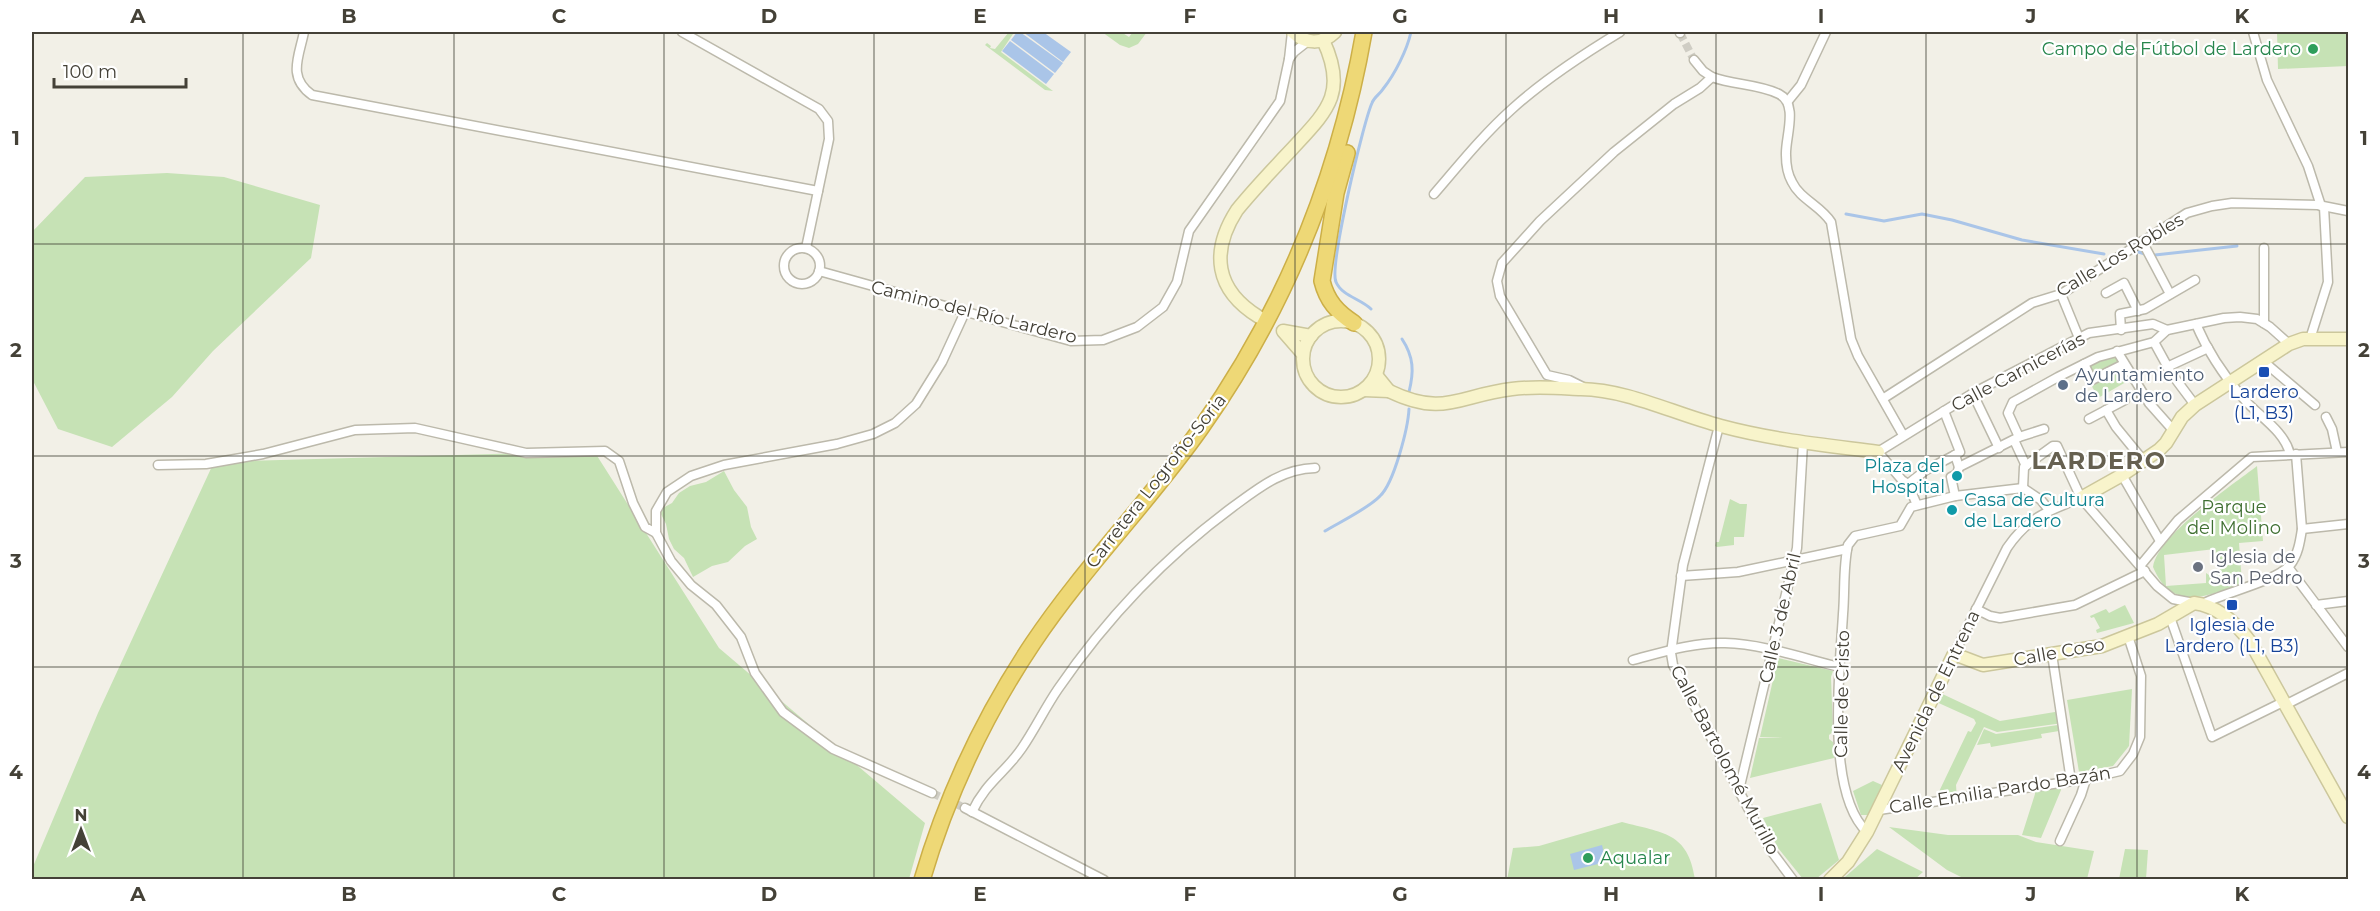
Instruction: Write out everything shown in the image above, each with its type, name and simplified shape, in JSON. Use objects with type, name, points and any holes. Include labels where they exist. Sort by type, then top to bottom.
[{"type":"highway","points":[[1354,323],[1332,306],[1325,293],[1322,270],[1336,193],[1364,81],[1366,32]]},
{"type":"highway","name":"Carretera Logroño-Soria","points":[[922,879],[953,791],[999,698],[1033,642],[1200,429],[1238,373],[1273,311],[1303,247],[1337,152],[1366,32]]},
{"type":"street","points":[[304,32],[296,74],[303,89],[312,95],[818,191]]},
{"type":"street","points":[[682,32],[812,105],[825,115],[830,127],[829,139],[806,248]]},
{"type":"street","points":[[1292,32],[1308,41],[1323,40],[1335,32]]},
{"type":"street","name":"Camino del Río Lardero","points":[[819,271],[1071,341],[1102,340],[1137,327],[1163,307],[1177,282],[1189,231],[1280,101],[1292,32]]},
{"type":"street","points":[[1434,194],[1512,109],[1566,66],[1620,32]]},
{"type":"street","points":[[1826,32],[1801,85],[1788,101],[1790,114],[1786,158],[1789,175],[1798,191],[1823,211],[1831,222],[1851,339],[1858,356],[1884,398],[1903,435]]},
{"type":"street","points":[[2253,32],[2267,80],[2300,146],[2323,206],[2328,282],[2299,341]]},
{"type":"street","points":[[1259,317],[1234,297],[1224,279],[1220,245],[1226,227],[1237,210],[1324,113],[1335,78],[1332,60],[1323,40]]},
{"type":"street","points":[[1289,59],[1308,41]]},
{"type":"street","points":[[1694,60],[1702,71],[1712,76],[1773,92],[1788,101]]},
{"type":"street","points":[[1586,389],[1569,380],[1547,375],[1500,296],[1497,281],[1502,263],[1540,221],[1614,152],[1674,104],[1700,88],[1712,76]]},
{"type":"street","name":"Calle Los Robles","points":[[1884,398],[2032,303],[2061,294],[2181,216],[2212,206],[2232,203],[2323,206],[2349,211]]},
{"type":"street","points":[[2142,241],[2170,294]]},
{"type":"street","points":[[806,248],[812,251],[819,260],[819,271],[816,277],[805,284],[799,284],[788,278],[783,266],[784,259],[793,250],[806,248]]},
{"type":"street","points":[[2264,248],[2264,322]]},
{"type":"street","points":[[2121,330],[2120,314],[2149,307],[2195,280]]},
{"type":"street","points":[[2106,292],[2124,283],[2138,311]]},
{"type":"street","points":[[2061,294],[2079,338]]},
{"type":"street","points":[[2149,307],[2153,324],[2167,330]]},
{"type":"street","points":[[932,793],[833,749],[783,712],[755,673],[741,637],[716,606],[691,585],[671,561],[656,533],[656,511],[668,492],[691,476],[724,465],[837,444],[873,434],[895,423],[916,404],[942,362],[965,312]]},
{"type":"street","points":[[2026,466],[2008,413],[2010,405],[2049,381],[2084,364],[2117,351],[2154,342],[2167,330],[2240,317],[2264,322],[2299,341]]},
{"type":"street","points":[[1364,390],[1376,375],[1379,358],[1376,344],[1368,332],[1354,323],[1342,321],[1328,324],[1311,336],[1303,354],[1304,367],[1308,380],[1323,393],[1344,397],[1364,390],[1389,391],[1409,400],[1434,405],[1448,404],[1512,389],[1586,389],[1616,393],[1719,426],[1803,443],[1878,452],[1908,484],[1920,505]]},
{"type":"street","name":"Calle Carnicerías","points":[[1878,452],[1972,394],[2079,338],[2098,331],[2121,330],[2153,324]]},
{"type":"street","points":[[2196,324],[2208,348],[2246,401],[2281,435],[2293,454],[2302,530],[2296,555],[2288,567],[2274,576],[2198,604]]},
{"type":"street","points":[[1303,354],[1279,329],[1311,336]]},
{"type":"street","points":[[2081,498],[2122,475],[2163,446],[2181,417],[2195,405],[2263,361],[2299,341],[2349,339]]},
{"type":"street","points":[[2154,342],[2167,367],[2195,405]]},
{"type":"street","points":[[2167,367],[2208,348]]},
{"type":"street","points":[[2117,351],[2149,403],[2173,430]]},
{"type":"street","points":[[2263,361],[2315,405]]},
{"type":"street","points":[[2084,364],[2092,380],[2124,364]]},
{"type":"street","points":[[1376,375],[1389,391]]},
{"type":"street","points":[[1972,394],[1999,448]]},
{"type":"street","points":[[2089,419],[2125,400]]},
{"type":"street","points":[[2106,410],[2116,427],[2143,460]]},
{"type":"street","points":[[1908,484],[1926,470],[1960,452],[1944,411]]},
{"type":"street","points":[[2326,417],[2332,429],[2337,452]]},
{"type":"street","name":"Calle Bartolomé Murillo","points":[[1719,426],[1681,576],[1671,650],[1673,664],[1772,852],[1792,879]]},
{"type":"street","points":[[158,465],[206,464],[262,454],[355,430],[415,429],[526,453],[605,451],[619,461],[633,503],[645,527],[656,533]]},
{"type":"street","points":[[1959,467],[2016,439],[2044,429]]},
{"type":"street","name":"Calle 3 de Abril","points":[[1739,790],[1794,561],[1798,539],[1803,443]]},
{"type":"street","points":[[2023,488],[2023,472],[2026,466],[2055,446],[2081,498],[2169,596],[2220,612],[2243,633],[2257,652],[2349,817]]},
{"type":"street","points":[[1976,609],[2000,618],[2075,605],[2143,568],[2160,541],[2178,520],[2247,460],[2259,456],[2349,452]]},
{"type":"street","points":[[1956,455],[1959,467],[1957,474],[1951,477],[1956,496]]},
{"type":"street","points":[[1104,879],[969,810],[1022,748],[1058,689],[1080,659],[1128,601],[1170,558],[1226,512],[1272,479],[1294,470],[1315,468]]},
{"type":"street","points":[[2122,475],[2160,541]]},
{"type":"street","points":[[1681,576],[1738,572],[1847,549],[1855,536],[1900,526],[1911,507],[1956,496],[2023,488],[2041,500],[2049,510]]},
{"type":"street","name":"Avenida de Entrena","points":[[1830,879],[1848,862],[1879,810],[2007,548],[2026,524],[2049,510],[2081,498]]},
{"type":"street","points":[[2302,530],[2349,524]]},
{"type":"street","name":"Calle de Cristo","points":[[1847,549],[1839,667],[1838,728],[1841,763],[1852,810],[1867,832]]},
{"type":"street","points":[[2288,567],[2349,647]]},
{"type":"street","points":[[2316,606],[2349,601]]},
{"type":"street","name":"Calle Coso","points":[[1954,654],[1983,665],[2102,646],[2198,604]]},
{"type":"street","points":[[2170,617],[2212,737],[2349,673]]},
{"type":"street","name":"Calle Emilia Pardo Bazán","points":[[1879,810],[2086,779],[2120,771],[2133,754],[2140,737],[2141,676],[2128,636]]},
{"type":"street","points":[[1634,660],[1671,650],[1726,643],[1839,667]]},
{"type":"street","points":[[2052,654],[2071,781]]},
{"type":"street","points":[[2060,841],[2086,779]]},
{"type":"green space","points":[[1009,32],[1013,34],[1001,52],[1053,91],[1045,90],[985,45],[987,43],[991,46],[990,48],[995,49]]},
{"type":"green space","points":[[1102,32],[1121,32],[1129,37],[1133,32],[1147,32],[1138,44],[1129,48],[1120,45]]},
{"type":"green space","name":"Campo de Fútbol de Lardero","points":[[2277,32],[2348,32],[2348,66],[2278,69]]},
{"type":"green space","points":[[167,173],[224,177],[320,205],[311,258],[213,351],[172,397],[112,447],[58,429],[32,379],[32,305],[34,301],[32,299],[32,232],[85,177]]},
{"type":"green space","points":[[2117,351],[2133,378],[2098,398],[2081,365]]},
{"type":"green space","points":[[594,451],[719,648],[925,823],[909,879],[32,880],[32,869],[98,713],[214,462]]},
{"type":"green space","name":"Parque del Molino","points":[[2257,466],[2263,541],[2239,543],[2242,583],[2203,596],[2180,596],[2170,590],[2161,581],[2153,567],[2167,541],[2197,512]],"holes":[[[2215,549],[2216,561],[2220,570],[2216,575],[2206,573],[2206,583],[2166,586],[2164,555]]]},
{"type":"green space","points":[[724,471],[734,490],[747,507],[751,527],[757,539],[745,546],[728,562],[712,566],[693,577],[684,558],[674,549],[659,510],[672,503],[679,493],[690,486],[706,482]]},
{"type":"green space","points":[[1730,499],[1740,504],[1747,504],[1744,537],[1734,537],[1734,545],[1717,547],[1716,542],[1719,542]]},
{"type":"green space","points":[[2125,605],[2134,623],[2097,633],[2096,630],[2100,628],[2094,617],[2090,616],[2106,609],[2109,613]]},
{"type":"green space","points":[[1778,658],[1833,671],[1831,677],[1833,732],[1829,735],[1829,739],[1833,742],[1834,758],[1750,778],[1759,738],[1783,737],[1760,737]]},
{"type":"green space","points":[[2132,689],[2129,746],[2113,766],[2079,772],[2067,700]]},
{"type":"green space","points":[[1936,691],[2000,721],[2061,711],[2063,723],[1997,732],[1984,727],[1956,785],[1957,799],[1934,802],[1968,731],[1971,732],[1976,723],[1974,719],[1932,700]]},
{"type":"green space","points":[[2058,725],[2059,731],[2041,734],[2042,738],[1991,747],[1990,743],[1977,745],[1984,729],[1996,734]]},
{"type":"green space","points":[[1873,781],[1882,785],[1868,815],[1861,815],[1853,791]]},
{"type":"green space","points":[[2060,785],[2061,790],[2041,838],[2022,835],[2035,789]]},
{"type":"green space","points":[[1821,803],[1839,860],[1816,879],[1803,879],[1778,848],[1763,818]]},
{"type":"green space","name":"Aqualar","points":[[1622,822],[1661,832],[1680,843],[1692,864],[1695,879],[1507,880],[1513,848],[1539,846]]},
{"type":"green space","points":[[1889,827],[1948,835],[2018,835],[2036,842],[2094,851],[2087,879],[1965,879],[1947,870]]},
{"type":"green space","points":[[1877,849],[1923,872],[1915,879],[1847,879],[1845,877]]},
{"type":"green space","points":[[2125,849],[2148,850],[2146,879],[2119,879]]},
{"type":"water","points":[[1017,32],[1063,63],[1055,73],[1011,40]]},
{"type":"water","points":[[1023,32],[1043,32],[1071,52],[1063,62]]},
{"type":"water","points":[[1010,41],[1054,74],[1046,84],[1002,51]]},
{"type":"water","name":"Aqualar","points":[[1602,845],[1606,862],[1574,870],[1570,854]]},
{"type":"waterway","points":[[1371,309],[1343,291],[1336,282],[1337,251],[1355,164],[1373,101],[1400,62],[1411,32]]},
{"type":"waterway","points":[[1846,214],[1884,221],[1922,214],[2022,240],[2104,254]]},
{"type":"waterway","points":[[2155,255],[2237,246]]},
{"type":"waterway","points":[[2135,251],[2145,254]]},
{"type":"waterway","points":[[1402,339],[1409,352],[1412,365],[1409,392]]},
{"type":"waterway","points":[[1325,531],[1369,505],[1385,489],[1399,455],[1409,409]]},
{"type":"tunnel","points":[[1680,33],[1694,60]]},
{"type":"tunnel","points":[[932,793],[965,808]]},
{"type":"place","name":"Campo de Fútbol de Lardero","points":[[2313,49]]},
{"type":"place","name":"Lardero (L1, B3)","points":[[2264,372]]},
{"type":"place","name":"Ayuntamiento de Lardero","points":[[2063,385]]},
{"type":"place","name":"Plaza del Hospital","points":[[1957,476]]},
{"type":"place","name":"Casa de Cultura de Lardero","points":[[1952,510]]},
{"type":"place","name":"Iglesia de San Pedro","points":[[2198,567]]},
{"type":"place","name":"Iglesia de Lardero (L1, B3)","points":[[2232,605]]},
{"type":"place","name":"Aqualar","points":[[1588,858]]},
{"type":"district","name":"LARDERO","points":[[2099,460]]}]
